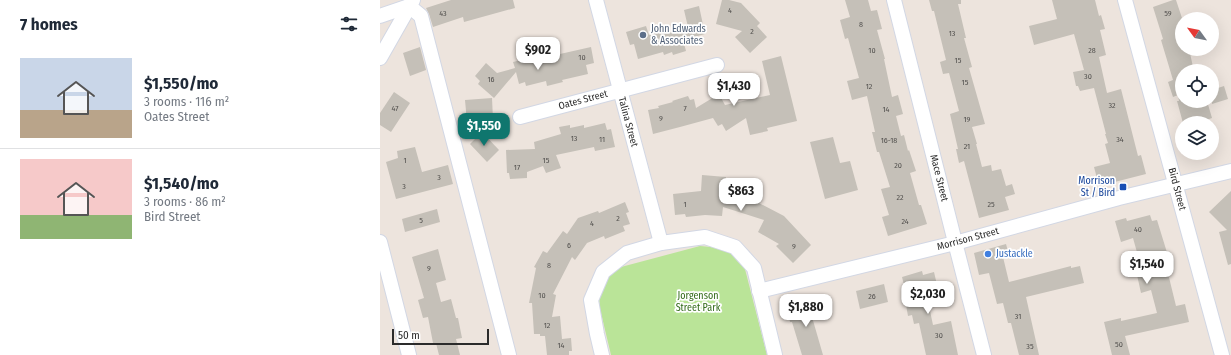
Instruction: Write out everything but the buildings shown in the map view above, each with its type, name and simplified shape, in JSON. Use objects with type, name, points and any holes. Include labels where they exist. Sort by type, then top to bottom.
[{"type":"street","name":"Talina Street","points":[[596,0],[661,243]]},
{"type":"street","name":"Mace Street","points":[[894,0],[984,355]]},
{"type":"street","name":"Bird Street","points":[[1125,0],[1222,355]]},
{"type":"street","points":[[380,16],[411,3]]},
{"type":"street","points":[[382,49],[411,3]]},
{"type":"street","points":[[411,3],[421,16],[509,355]]},
{"type":"street","name":"Oates Street","points":[[520,117],[717,65]]},
{"type":"street","name":"Morrison Street","points":[[759,291],[955,243],[1119,198],[1176,185],[1231,170]]},
{"type":"street","points":[[602,355],[591,300],[603,272],[627,253],[661,243],[705,237],[735,247],[754,268],[775,355]]},
{"type":"street","points":[[380,242],[384,268],[409,355]]},
{"type":"green space","name":"Jorgenson Street Park","points":[[700,246],[711,247],[730,253],[745,269],[767,355],[611,355],[600,309],[599,297],[609,276],[621,267]]},
{"type":"place","name":"John Edwards & Associates","points":[[643,35]]},
{"type":"place","name":"Morrison St / Bird","points":[[1123,187]]},
{"type":"place","name":"Justackle","points":[[988,254]]}]
